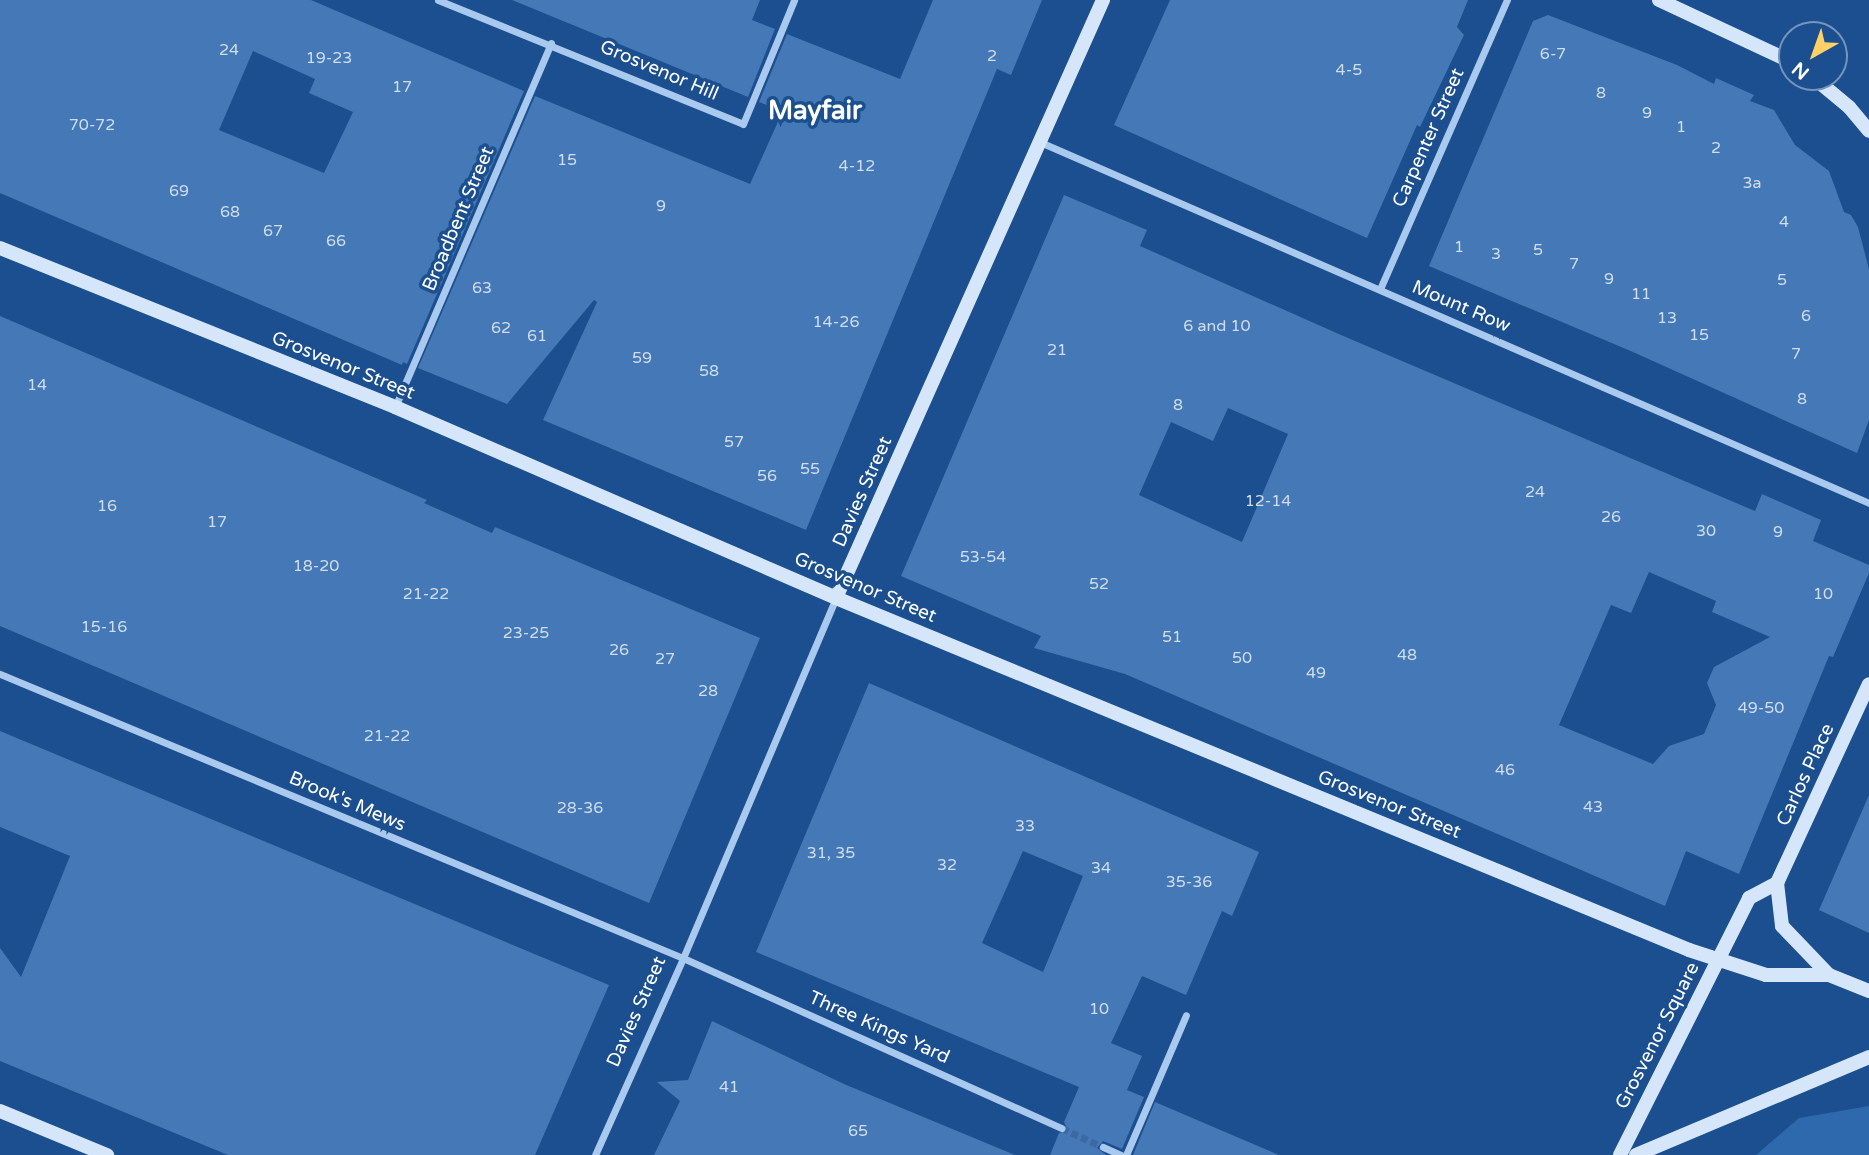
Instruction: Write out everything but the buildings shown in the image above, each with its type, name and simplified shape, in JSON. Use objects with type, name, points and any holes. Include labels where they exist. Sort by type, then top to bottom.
[{"type":"street","name":"Grosvenor Hill","points":[[438,0],[551,43],[743,124],[794,0]]},
{"type":"street","name":"Davies Street","points":[[595,1155],[683,958],[836,598],[1103,0]]},
{"type":"street","name":"Carpenter Street","points":[[1380,289],[1507,0]]},
{"type":"street","points":[[1659,0],[1778,55]]},
{"type":"street","name":"Broadbent Street","points":[[395,407],[551,43]]},
{"type":"street","points":[[1830,91],[1849,107],[1869,131]]},
{"type":"street","name":"Mount Row","points":[[1040,142],[1869,502]]},
{"type":"street","name":"Grosvenor Street","points":[[0,248],[395,407],[836,598],[1717,961]]},
{"type":"street","name":"Brook's Mews","points":[[0,674],[683,958]]},
{"type":"street","name":"Carlos Place","points":[[1777,883],[1869,684]]},
{"type":"street","points":[[1717,961],[1749,898],[1777,883],[1782,926],[1829,975]]},
{"type":"street","name":"Three Kings Yard","points":[[683,958],[1062,1128]]},
{"type":"street","name":"Grosvenor Square","points":[[1619,1155],[1702,997],[1717,961],[1766,975],[1829,975],[1869,991]]},
{"type":"street","points":[[1103,1147],[1123,1155],[1186,1015]]},
{"type":"street","points":[[1636,1155],[1869,1057]]},
{"type":"street","points":[[0,1111],[107,1155]]},
{"type":"shaded area","points":[[1869,1106],[1869,1155],[1756,1155],[1799,1118]]},
{"type":"tunnel","points":[[1062,1128],[1103,1147]]},
{"type":"district","name":"Mayfair","points":[[815,111]]}]
